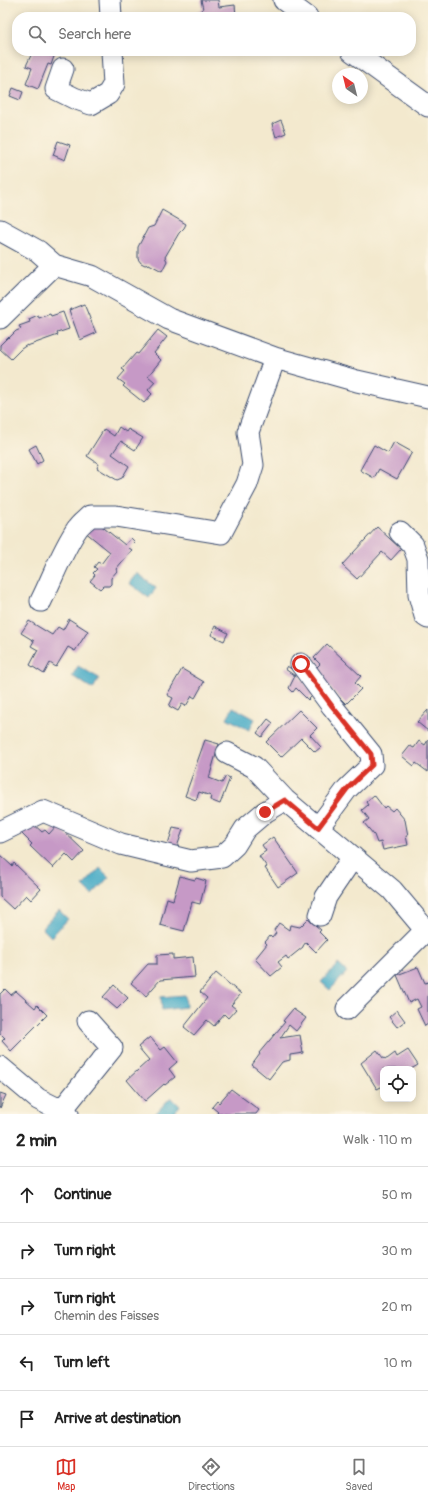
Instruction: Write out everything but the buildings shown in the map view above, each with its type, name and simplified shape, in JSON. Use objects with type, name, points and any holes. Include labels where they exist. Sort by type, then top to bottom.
[{"type":"street","points":[[110,0],[111,12]]},
{"type":"street","points":[[284,0],[300,12]]},
{"type":"street","points":[[64,69],[56,89],[91,104],[108,94],[114,84],[112,56]]},
{"type":"street","points":[[359,56],[428,106]]},
{"type":"street","points":[[0,230],[38,251],[54,264],[92,276],[169,319],[275,358],[357,381],[427,395]]},
{"type":"street","points":[[0,318],[54,264]]},
{"type":"street","points":[[41,601],[53,578],[62,554],[78,528],[90,516],[116,516],[221,532],[247,484],[253,464],[248,432],[275,358]]},
{"type":"street","points":[[400,532],[413,545],[418,559],[419,595],[425,616],[428,618]]},
{"type":"street","points":[[301,664],[332,706],[371,754],[372,765],[347,789],[318,828]]},
{"type":"street","points":[[227,753],[254,767],[285,800],[392,890],[427,931],[347,1009]]},
{"type":"street","points":[[0,832],[43,811],[121,844],[191,861],[222,857],[235,844],[246,829],[265,812],[285,800]]},
{"type":"street","points":[[320,915],[326,897],[353,857]]},
{"type":"street","points":[[0,1067],[34,1106],[64,1113],[112,1048],[88,1022]]},
{"type":"water","points":[[137,573],[156,588],[149,598],[129,583]]},
{"type":"water","points":[[78,666],[99,678],[93,689],[72,676]]},
{"type":"water","points":[[233,707],[255,719],[249,730],[227,718]]},
{"type":"water","points":[[100,868],[109,877],[92,895],[83,886]]},
{"type":"water","points":[[59,910],[68,919],[51,937],[42,928]]},
{"type":"water","points":[[338,964],[347,972],[330,990],[321,982]]},
{"type":"water","points":[[185,995],[186,1007],[162,1010],[161,997]]},
{"type":"water","points":[[171,1097],[180,1106],[172,1114],[155,1114]]},
{"type":"route","points":[[265,812],[285,800],[318,828],[347,789],[372,765],[371,754],[332,706],[301,664]]}]
